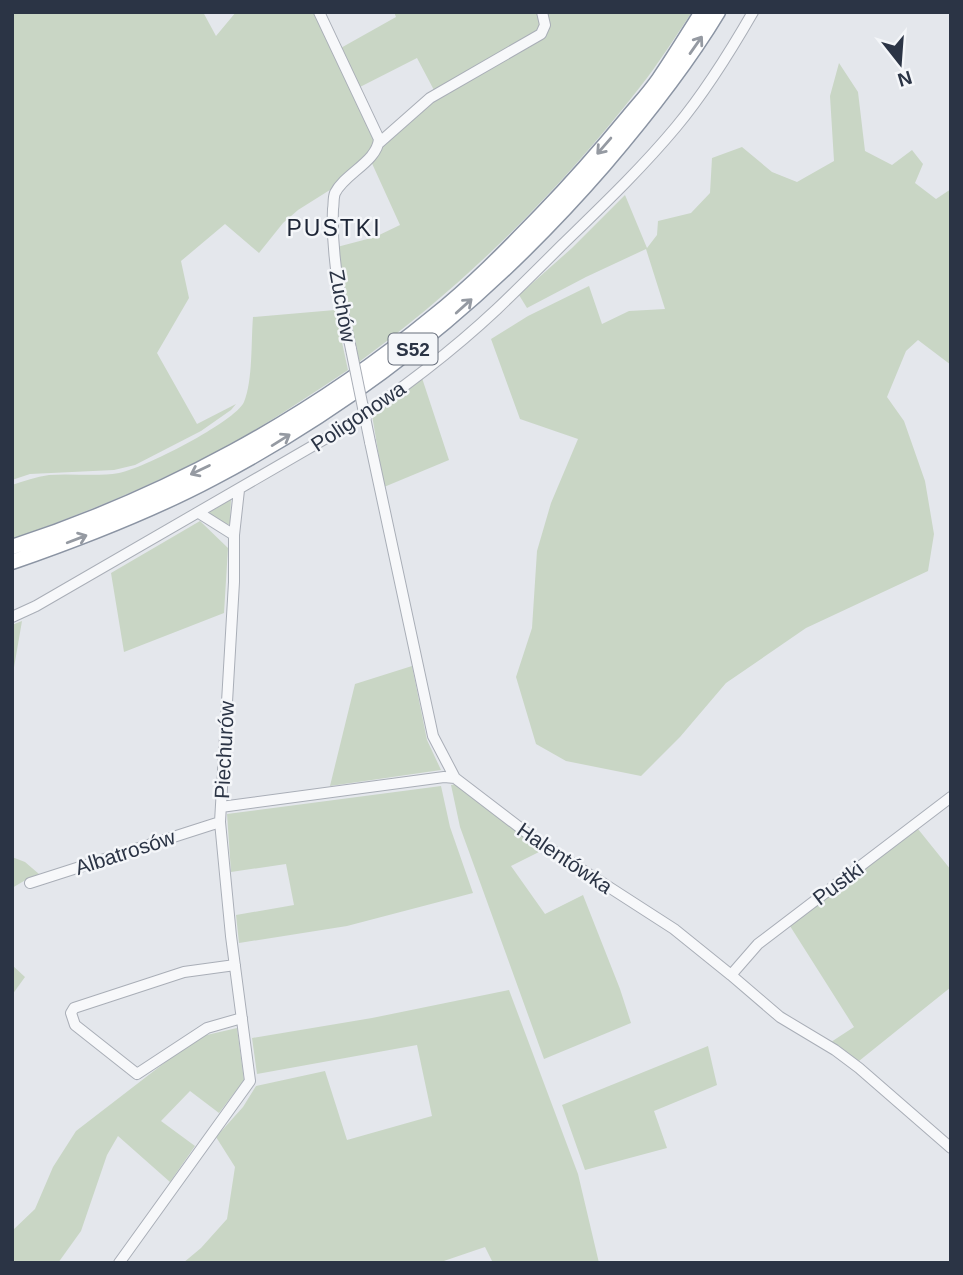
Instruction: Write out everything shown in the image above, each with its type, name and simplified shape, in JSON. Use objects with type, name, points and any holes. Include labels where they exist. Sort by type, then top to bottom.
[{"type":"highway","name":"S52","points":[[12,547],[91,519],[206,467],[339,387],[434,317],[502,255],[612,137],[657,80],[702,12]]},
{"type":"highway","name":"S52","points":[[12,562],[96,531],[212,479],[348,397],[431,334],[510,265],[575,199],[667,87],[718,12]]},
{"type":"street","points":[[319,12],[372,121],[379,143]]},
{"type":"street","name":"Zuchów","points":[[370,442],[337,275],[333,230],[334,195],[369,158],[379,143],[430,98],[541,34],[545,24],[542,12]]},
{"type":"street","name":"Poligonowa","points":[[12,617],[36,606],[342,429],[389,398],[438,360],[496,310],[626,182],[676,127],[724,61],[753,12]]},
{"type":"street","name":"Halentówka","points":[[370,442],[433,736],[455,778],[536,840],[674,929],[780,1017],[835,1050],[859,1068],[951,1148]]},
{"type":"street","name":"Piechurów","points":[[119,1263],[250,1080],[220,822],[234,582],[234,535],[239,490]]},
{"type":"street","points":[[199,513],[234,535]]},
{"type":"street","points":[[221,807],[444,777],[455,778]]},
{"type":"street","name":"Pustki","points":[[732,975],[758,944],[951,797]]},
{"type":"street","name":"Albatrosów","points":[[30,883],[220,822]]},
{"type":"street","points":[[235,965],[184,972],[74,1008],[71,1013],[75,1025],[137,1073],[207,1028],[242,1018]]},
{"type":"green space","points":[[12,12],[203,12],[216,36],[236,12],[317,12],[375,134],[374,147],[333,188],[283,223],[259,253],[225,224],[181,261],[189,298],[157,353],[197,424],[236,404],[201,431],[135,465],[114,470],[30,474],[12,480]]},
{"type":"green space","points":[[394,12],[540,12],[541,30],[435,92],[417,58],[358,88],[339,49],[396,17]]},
{"type":"green space","points":[[544,12],[692,12],[640,87],[544,199],[437,301],[359,362],[344,300],[337,247],[375,237],[400,225],[370,159],[421,106],[540,37]]},
{"type":"green space","points":[[839,63],[858,92],[865,151],[892,165],[912,150],[923,164],[915,183],[936,199],[951,189],[951,365],[918,340],[906,351],[887,397],[904,421],[925,481],[934,534],[928,571],[806,628],[726,683],[680,737],[641,776],[566,761],[536,744],[516,677],[532,628],[537,551],[551,503],[578,439],[520,419],[491,339],[528,316],[589,286],[602,324],[629,311],[665,309],[646,249],[527,308],[519,295],[572,248],[625,195],[647,248],[657,235],[658,221],[691,213],[710,193],[712,158],[742,147],[772,172],[797,182],[834,161],[830,96]]},
{"type":"green space","points":[[335,310],[348,370],[220,450],[102,504],[12,539],[12,485],[49,475],[119,473],[187,444],[224,421],[244,402],[250,372],[253,317]]},
{"type":"green space","points":[[422,378],[449,460],[384,487],[372,415]]},
{"type":"green space","points":[[231,499],[230,523],[228,525],[210,512]]},
{"type":"green space","points":[[200,521],[228,548],[224,613],[124,652],[111,573]]},
{"type":"green space","points":[[22,621],[12,679],[12,625]]},
{"type":"green space","points":[[412,666],[427,740],[441,770],[330,786],[355,684]]},
{"type":"green space","points":[[457,784],[541,851],[511,866],[545,914],[583,895],[631,1023],[544,1059],[460,827],[451,785]]},
{"type":"green space","points":[[441,786],[450,827],[473,893],[347,926],[239,943],[236,915],[294,905],[286,864],[231,872],[227,814]]},
{"type":"green space","points":[[918,829],[951,870],[951,987],[859,1061],[831,1042],[854,1027],[790,926]]},
{"type":"green space","points":[[12,857],[25,862],[39,874],[12,888]]},
{"type":"green space","points":[[12,965],[25,977],[12,995]]},
{"type":"green space","points":[[509,990],[578,1174],[599,1263],[493,1263],[485,1247],[438,1263],[183,1263],[201,1248],[227,1219],[235,1167],[216,1137],[243,1107],[256,1086],[325,1071],[347,1140],[432,1116],[417,1045],[257,1074],[252,1038],[372,1018]]},
{"type":"green space","points":[[237,1028],[244,1080],[219,1113],[190,1091],[161,1121],[195,1146],[170,1182],[118,1136],[107,1155],[81,1231],[58,1263],[12,1263],[12,1231],[35,1209],[53,1167],[76,1131],[198,1037]]},
{"type":"green space","points":[[708,1046],[717,1085],[654,1111],[667,1148],[585,1170],[562,1105]]},
{"type":"district","name":"PUSTKI","points":[[334,228]]}]
